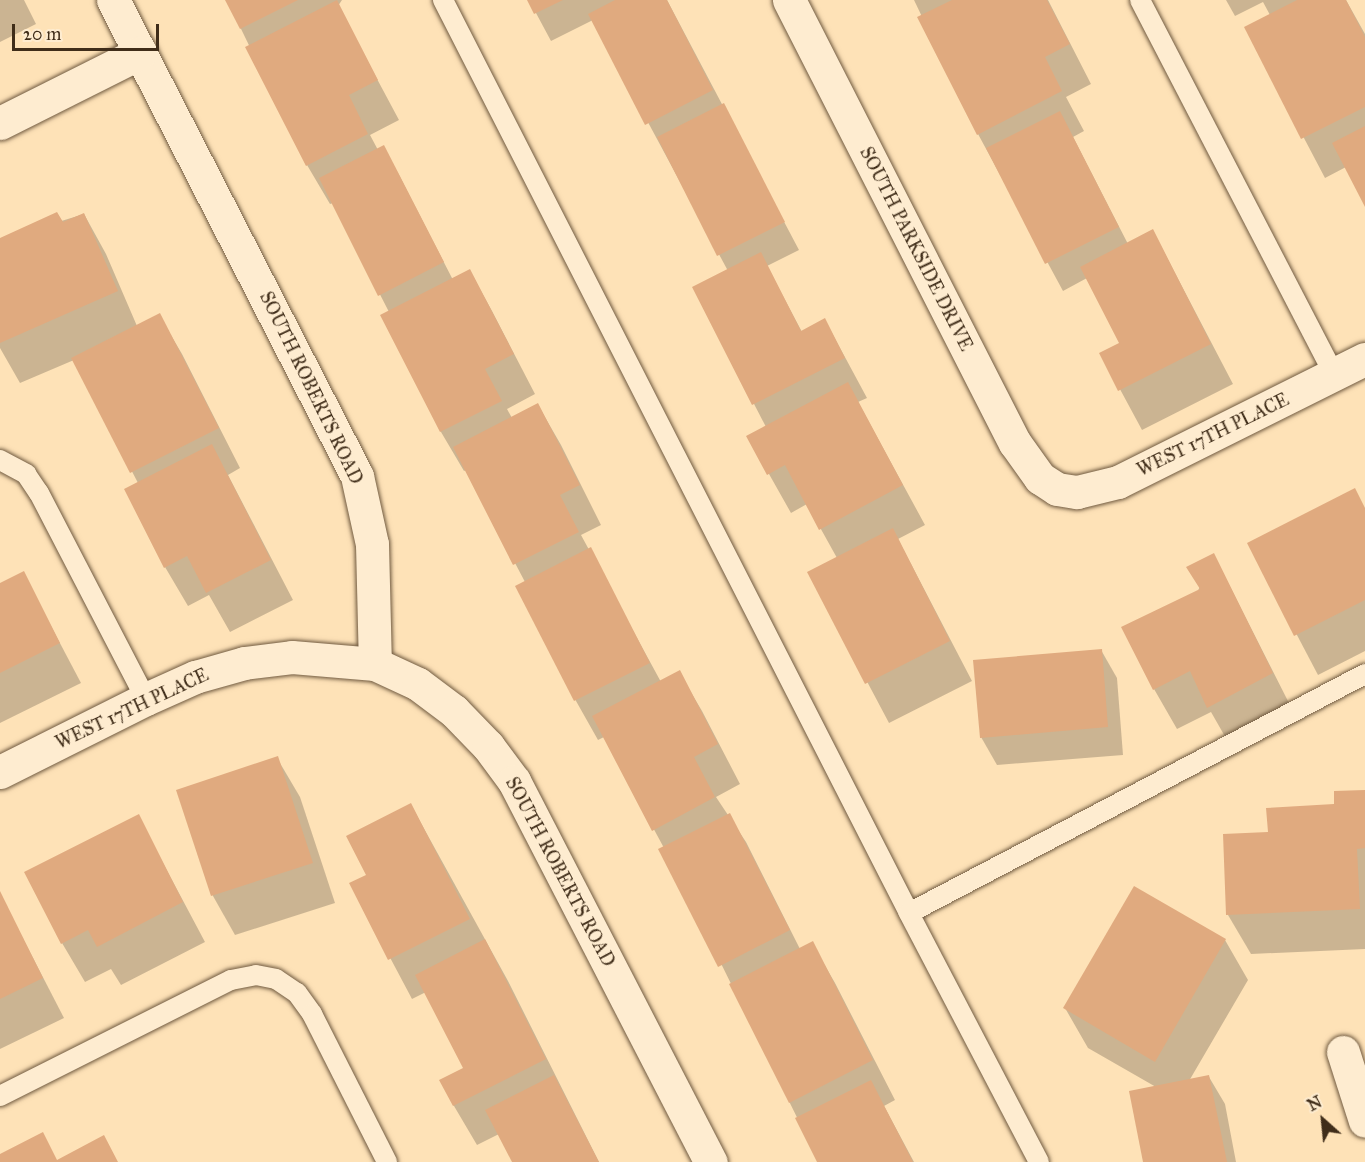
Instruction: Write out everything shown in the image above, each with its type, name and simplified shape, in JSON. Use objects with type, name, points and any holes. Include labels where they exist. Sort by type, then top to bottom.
[{"type":"street","name":"SOUTH ROBERTS ROAD","points":[[113,0],[357,476],[368,509],[373,553],[375,664],[418,684],[453,711],[489,746],[514,781],[711,1162]]},
{"type":"street","name":"SOUTH PARKSIDE DRIVE","points":[[789,0],[1015,443],[1040,478],[1057,489]]},
{"type":"street","points":[[0,123],[140,53]]},
{"type":"street","name":"WEST 17TH PLACE","points":[[1057,489],[1077,492],[1118,482],[1365,359]]},
{"type":"street","name":"WEST 17TH PLACE","points":[[0,772],[146,699],[244,663],[292,657],[375,664]]},
{"type":"street","points":[[1343,1052],[1365,1121]]},
{"type":"lane","points":[[443,0],[909,913],[1039,1162]]},
{"type":"lane","points":[[1140,0],[1334,375]]},
{"type":"lane","points":[[0,460],[26,474],[39,494],[146,699]]},
{"type":"lane","points":[[909,913],[1365,674]]},
{"type":"lane","points":[[0,1096],[231,980],[256,975],[276,979],[297,993],[312,1014],[387,1162]]},
{"type":"building","points":[[225,0],[298,0],[240,29]]},
{"type":"building","points":[[337,0],[378,80],[349,95],[368,134],[306,166],[245,47]]},
{"type":"building","points":[[527,0],[563,0],[534,14]]},
{"type":"building","points":[[615,0],[667,0],[713,90],[645,125],[588,14]]},
{"type":"building","points":[[952,0],[1047,0],[1070,44],[1045,57],[1062,91],[977,135],[917,17]]},
{"type":"building","points":[[1297,0],[1346,0],[1365,37],[1365,107],[1301,139],[1244,27]]},
{"type":"building","points":[[724,103],[785,222],[717,256],[657,137]]},
{"type":"building","points":[[1060,111],[1119,227],[1045,264],[986,148]]},
{"type":"building","points":[[1365,126],[1365,207],[1332,143]]},
{"type":"building","points":[[384,145],[444,262],[378,296],[319,178]]},
{"type":"building","points":[[57,212],[63,222],[84,213],[118,291],[0,343],[0,238]]},
{"type":"building","points":[[1153,229],[1211,344],[1118,391],[1099,353],[1119,343],[1080,267]]},
{"type":"building","points":[[761,252],[801,331],[825,318],[845,358],[752,405],[692,287]]},
{"type":"building","points":[[470,269],[514,354],[485,369],[502,401],[440,432],[380,315]]},
{"type":"building","points":[[160,313],[219,428],[130,473],[71,358]]},
{"type":"building","points":[[848,382],[903,485],[819,530],[785,465],[767,475],[746,436]]},
{"type":"building","points":[[538,403],[580,485],[560,495],[579,532],[513,565],[453,447]]},
{"type":"building","points":[[212,444],[271,560],[206,593],[187,556],[164,568],[124,489]]},
{"type":"building","points":[[1355,488],[1365,508],[1365,600],[1294,636],[1247,543]]},
{"type":"building","points":[[893,528],[950,641],[865,684],[807,572]]},
{"type":"building","points":[[591,547],[650,663],[574,701],[515,586]]},
{"type":"building","points":[[1214,553],[1273,673],[1207,708],[1190,671],[1153,690],[1121,627],[1200,589],[1186,567]]},
{"type":"building","points":[[24,571],[60,643],[0,673],[0,583]]},
{"type":"building","points":[[1102,649],[1108,727],[980,738],[973,660]]},
{"type":"building","points":[[680,670],[718,744],[694,757],[715,797],[652,831],[592,716]]},
{"type":"building","points":[[278,756],[313,863],[211,896],[176,790]]},
{"type":"building","points":[[1365,790],[1365,848],[1357,849],[1360,909],[1226,915],[1223,834],[1268,832],[1266,808],[1334,804],[1334,791]]},
{"type":"building","points":[[411,803],[470,919],[388,960],[349,883],[366,875],[346,836]]},
{"type":"building","points":[[730,813],[790,930],[718,967],[658,849]]},
{"type":"building","points":[[139,814],[183,902],[97,947],[88,930],[61,944],[24,872]]},
{"type":"building","points":[[1134,886],[1226,939],[1155,1062],[1063,1008]]},
{"type":"building","points":[[0,891],[43,978],[0,999]]},
{"type":"building","points":[[485,939],[546,1059],[453,1106],[439,1080],[463,1068],[415,975]]},
{"type":"building","points":[[813,941],[873,1060],[789,1103],[729,984]]},
{"type":"building","points":[[554,1075],[599,1162],[512,1162],[485,1110]]},
{"type":"building","points":[[1209,1075],[1227,1162],[1143,1162],[1129,1091]]},
{"type":"building","points":[[871,1080],[913,1162],[817,1162],[795,1118]]},
{"type":"building","points":[[43,1132],[57,1160],[104,1135],[118,1162],[0,1162],[0,1154]]}]
